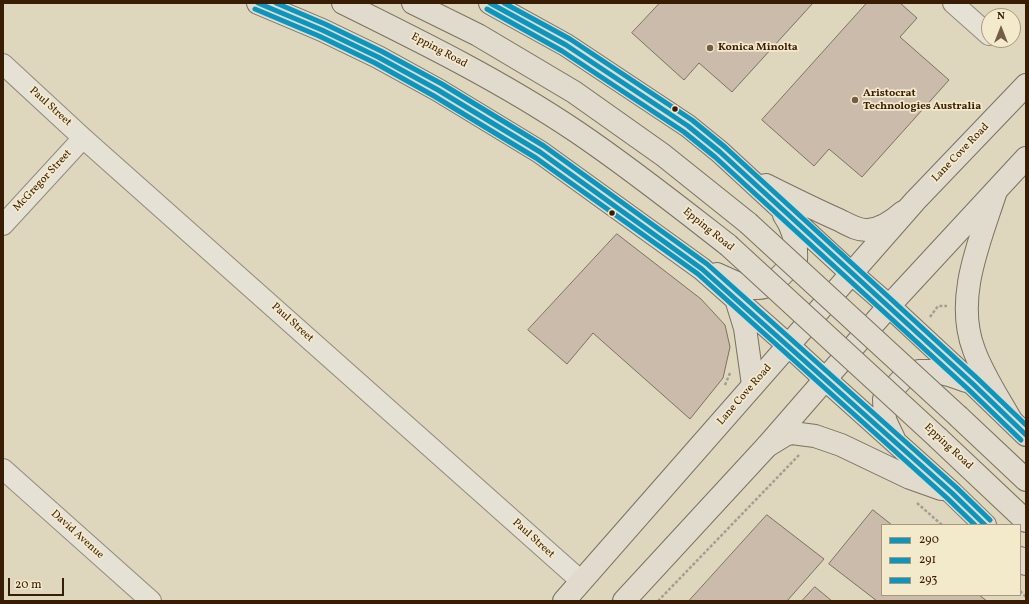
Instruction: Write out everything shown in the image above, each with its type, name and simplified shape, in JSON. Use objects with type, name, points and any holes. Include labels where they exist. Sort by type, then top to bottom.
[{"type":"main road","points":[[258,3],[322,30],[378,57],[438,90],[540,152],[702,269],[952,493],[984,524]]},
{"type":"main road","name":"Epping Road","points":[[343,3],[442,52],[508,89],[577,131],[654,187],[728,244],[1026,521]]},
{"type":"main road","points":[[413,3],[478,36],[574,92],[663,156],[748,223],[1026,480]]},
{"type":"main road","points":[[490,3],[566,44],[688,126],[720,152],[851,273],[889,306],[1026,435]]},
{"type":"main road","name":"Lane Cove Road","points":[[564,601],[915,201],[1026,85]]},
{"type":"main road","points":[[624,601],[767,446],[889,306],[1026,158]]},
{"type":"main road","points":[[740,171],[809,207],[849,225],[866,230],[895,219],[915,201]]},
{"type":"main road","points":[[996,191],[977,247],[967,290],[966,305],[968,329],[974,350],[985,374],[1011,420]]},
{"type":"main road","points":[[702,269],[743,285],[762,287],[770,284],[796,260],[797,250],[794,237],[788,222],[778,206]]},
{"type":"main road","points":[[735,298],[745,328],[753,385]]},
{"type":"main road","points":[[895,442],[885,420],[884,399],[904,377],[919,371],[933,371],[973,384]]},
{"type":"main road","points":[[767,446],[785,435],[792,433],[830,440],[910,478],[952,493]]},
{"type":"street","points":[[953,3],[981,28]]},
{"type":"street","name":"Paul Street","points":[[3,64],[83,138],[581,581]]},
{"type":"street","name":"McGregor Street","points":[[3,225],[83,138]]},
{"type":"street","name":"David Avenue","points":[[3,469],[152,601]]},
{"type":"path","points":[[928,321],[938,306],[950,306]]},
{"type":"path","points":[[658,601],[801,453]]},
{"type":"building","name":"Konica Minolta","points":[[660,3],[813,3],[732,92],[699,63],[684,80],[632,33]]},
{"type":"building","name":"Aristocrat Technologies Australia","points":[[867,3],[900,3],[917,18],[900,37],[949,80],[862,177],[829,149],[814,166],[762,120]]},
{"type":"building","points":[[617,234],[701,299],[725,325],[730,347],[723,378],[690,419],[593,333],[567,364],[528,330]]},
{"type":"building","points":[[873,510],[891,524],[881,524],[881,596],[980,596],[987,601],[877,601],[829,564]]},
{"type":"building","points":[[767,515],[824,559],[787,601],[689,601]]},
{"type":"building","points":[[815,587],[832,601],[802,601]]},
{"type":"transit line","name":"290","points":[[258,3],[322,30],[378,57],[438,90],[540,152],[702,269],[952,493],[984,524]]},
{"type":"transit line","name":"293","points":[[276,3],[325,24],[381,51],[442,84],[544,146],[707,264],[957,488],[990,520]]},
{"type":"transit line","name":"290","points":[[490,3],[566,45],[688,126],[720,152],[973,384],[1026,435]]},
{"type":"transit line","name":"293","points":[[504,3],[570,39],[692,120],[725,147],[978,379],[1026,425]]},
{"type":"transit line","name":"291","points":[[255,9],[319,36],[375,63],[434,96],[536,158],[698,274],[974,524]]},
{"type":"transit line","name":"291","points":[[487,9],[562,51],[684,132],[715,157],[968,389],[1021,440]]},
{"type":"place","name":"Konica Minolta","points":[[710,48]]},
{"type":"place","name":"Aristocrat Technologies Australia","points":[[855,100]]}]
